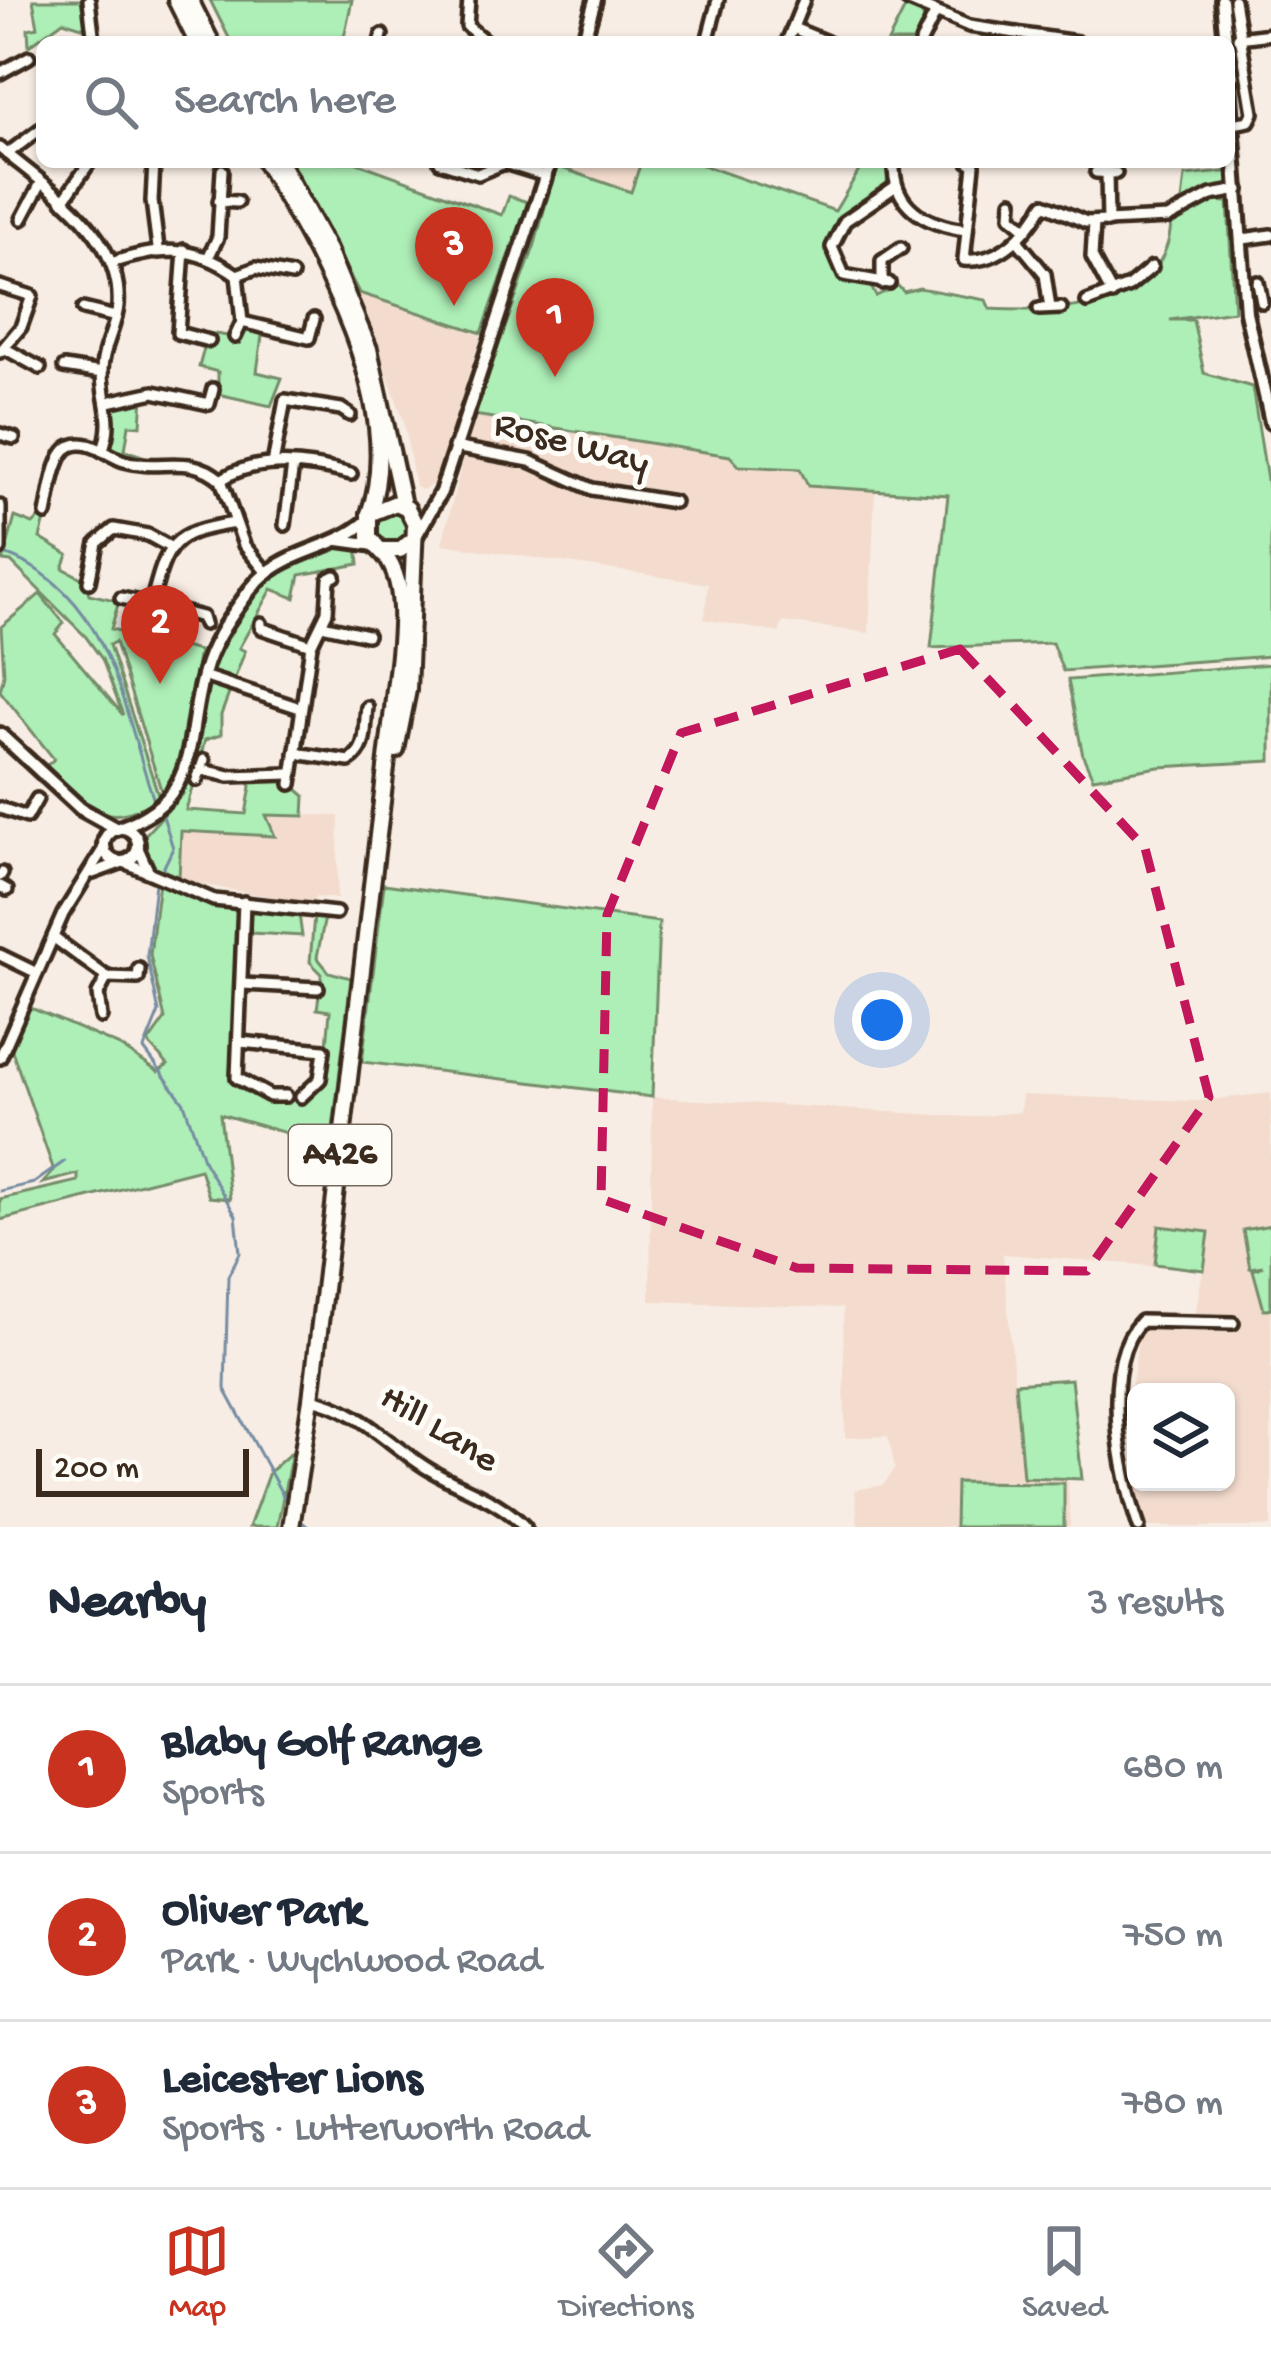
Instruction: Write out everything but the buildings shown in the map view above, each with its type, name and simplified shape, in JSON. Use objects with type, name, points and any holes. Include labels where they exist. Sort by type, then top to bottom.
[{"type":"main road","points":[[176,0],[193,36]]},
{"type":"main road","points":[[190,0],[208,36]]},
{"type":"main road","points":[[269,168],[326,274],[367,382],[381,448],[368,518],[378,548],[400,550],[415,538],[395,487],[392,436],[369,349],[336,266],[283,168]]},
{"type":"main road","points":[[368,518],[385,504],[405,506]]},
{"type":"main road","name":"A426","points":[[384,783],[408,689],[415,538]]},
{"type":"main road","name":"A426","points":[[291,1527],[311,1399],[384,783],[399,594],[394,570],[378,548]]},
{"type":"street","points":[[89,0],[93,36]]},
{"type":"street","points":[[469,0],[466,20],[470,36]]},
{"type":"street","points":[[585,36],[595,0]]},
{"type":"street","points":[[709,36],[718,0]]},
{"type":"street","points":[[790,36],[804,0]]},
{"type":"street","points":[[907,0],[935,14],[1038,36]]},
{"type":"street","points":[[1222,0],[1231,36]]},
{"type":"street","points":[[1232,36],[1234,0]]},
{"type":"street","points":[[924,36],[935,14]]},
{"type":"street","points":[[793,28],[812,36]]},
{"type":"street","points":[[990,36],[991,29]]},
{"type":"street","points":[[1235,40],[1271,34]]},
{"type":"street","points":[[1235,50],[1253,113],[1249,121],[1235,124]]},
{"type":"street","points":[[0,74],[31,56]]},
{"type":"street","points":[[36,132],[3,151],[99,238],[111,263],[116,317],[101,373],[111,429],[102,451]]},
{"type":"street","points":[[1235,146],[1249,334],[1271,422]]},
{"type":"street","points":[[63,201],[87,168]]},
{"type":"street","points":[[157,168],[158,248]]},
{"type":"street","points":[[459,168],[478,174],[492,168]]},
{"type":"street","points":[[520,168],[546,176]]},
{"type":"street","points":[[415,538],[435,505],[548,168]]},
{"type":"street","points":[[894,168],[896,186],[916,215],[966,230]]},
{"type":"street","points":[[974,168],[964,260],[991,258],[1017,240],[1044,204],[1094,223],[1168,218],[1211,195],[1239,190]]},
{"type":"street","points":[[208,258],[218,237],[222,170]]},
{"type":"street","points":[[1106,173],[1108,222]]},
{"type":"street","points":[[22,219],[41,183]]},
{"type":"street","points":[[896,186],[845,221],[832,247],[844,275],[882,286],[882,261],[901,248]]},
{"type":"street","points":[[219,201],[238,202]]},
{"type":"street","points":[[1012,201],[1010,214],[1026,229]]},
{"type":"street","points":[[1094,223],[1092,257],[1112,294]]},
{"type":"street","points":[[1243,239],[1271,235]]},
{"type":"street","points":[[1017,240],[1045,274],[1050,308]]},
{"type":"street","points":[[111,263],[158,248],[184,250],[237,275]]},
{"type":"street","points":[[178,333],[184,250]]},
{"type":"street","points":[[237,275],[256,268],[286,274],[284,259]]},
{"type":"street","points":[[1087,302],[1112,294],[1152,267]]},
{"type":"street","points":[[235,337],[242,322],[237,275]]},
{"type":"street","points":[[0,286],[47,303]]},
{"type":"street","points":[[32,296],[21,327],[2,350],[33,370]]},
{"type":"street","points":[[83,309],[116,317]]},
{"type":"street","points":[[242,322],[314,340],[314,319]]},
{"type":"street","points":[[165,338],[178,333],[208,341]]},
{"type":"street","points":[[64,367],[101,373]]},
{"type":"street","points":[[108,402],[154,392],[208,409],[214,389]]},
{"type":"street","points":[[273,464],[281,399],[344,408]]},
{"type":"street","points":[[0,434],[14,438]]},
{"type":"street","points":[[51,508],[64,450],[83,444],[138,464],[185,461],[221,480],[235,523],[267,573]]},
{"type":"street","name":"Rose Way","points":[[454,447],[530,461],[592,489],[674,502]]},
{"type":"street","points":[[221,480],[243,468],[273,464],[351,474]]},
{"type":"street","points":[[285,525],[293,465]]},
{"type":"street","points":[[405,506],[422,511],[435,505]]},
{"type":"street","points":[[0,506],[0,548]]},
{"type":"street","points":[[93,873],[123,862],[182,780],[203,676],[228,622],[267,573],[368,518]]},
{"type":"street","points":[[151,604],[168,546],[187,532],[235,523]]},
{"type":"street","points":[[86,576],[97,543],[114,529],[148,535],[168,546]]},
{"type":"street","points":[[335,540],[378,548]]},
{"type":"street","points":[[201,770],[291,779],[310,645],[322,626],[329,577]]},
{"type":"street","points":[[121,598],[204,619]]},
{"type":"street","points":[[322,626],[367,635]]},
{"type":"street","points":[[260,628],[310,645]]},
{"type":"street","points":[[203,676],[300,708]]},
{"type":"street","points":[[295,753],[349,761],[360,754],[364,714]]},
{"type":"street","points":[[0,734],[81,809],[137,843],[151,875]]},
{"type":"street","points":[[20,831],[37,799]]},
{"type":"street","points":[[0,808],[27,817]]},
{"type":"street","points":[[81,809],[104,847],[123,862],[189,892],[336,913]]},
{"type":"street","points":[[0,1058],[63,914],[93,873],[104,847],[117,828],[155,814]]},
{"type":"street","points":[[244,902],[240,1083],[270,1096],[286,1096]]},
{"type":"street","points":[[53,938],[107,977],[141,976]]},
{"type":"street","points":[[0,955],[37,973]]},
{"type":"street","points":[[96,1013],[107,977]]},
{"type":"street","points":[[243,984],[318,988]]},
{"type":"street","points":[[301,1097],[320,1079],[326,1036]]},
{"type":"street","points":[[240,1042],[324,1050]]},
{"type":"street","points":[[1139,1527],[1118,1413],[1120,1365],[1129,1334],[1141,1321],[1233,1323]]},
{"type":"street","name":"Hill Lane","points":[[311,1399],[365,1420],[416,1462],[487,1496],[525,1527]]},
{"type":"highlighted area","points":[[960,649],[1145,848],[1209,1097],[1087,1271],[797,1268],[601,1199],[607,915],[681,733]]},
{"type":"shaded area","points":[[562,168],[638,168],[631,192]]},
{"type":"shaded area","points":[[359,293],[482,333],[434,484],[423,490],[415,487],[404,422]]},
{"type":"shaded area","points":[[474,415],[730,456],[739,466],[800,469],[808,486],[875,490],[869,633],[783,622],[779,633],[704,619],[708,584],[442,544]]},
{"type":"shaded area","points":[[185,811],[339,816],[337,899],[316,897],[312,904],[176,880],[176,833]]},
{"type":"shaded area","points":[[1271,1093],[1271,1527],[1148,1527],[1137,1491],[1235,1491],[1235,1383],[1132,1383],[1141,1321],[1194,1320],[1203,1270],[1003,1254],[1023,1476],[1068,1477],[1070,1527],[858,1527],[855,1490],[883,1485],[895,1469],[888,1436],[845,1438],[843,1308],[650,1301],[652,1097],[970,1117],[1020,1112],[1022,1095],[1197,1101]]},
{"type":"green space","points":[[33,0],[86,0],[88,29],[63,21],[36,36],[29,46],[28,29],[38,27]]},
{"type":"green space","points":[[210,0],[352,0],[344,36],[228,36]]},
{"type":"green space","points":[[906,6],[921,13],[926,24],[921,36],[891,36]]},
{"type":"green space","points":[[294,168],[372,168],[502,215],[509,196],[528,202],[482,333],[359,293]]},
{"type":"green space","points":[[555,168],[631,192],[639,168],[711,168],[835,211],[861,168],[888,168],[887,183],[832,232],[828,254],[840,275],[871,287],[876,296],[898,286],[904,292],[919,288],[986,300],[990,309],[1075,307],[1129,291],[1150,275],[1164,253],[1171,223],[1211,201],[1228,202],[1234,311],[1170,320],[1193,320],[1204,373],[1252,387],[1271,505],[1271,656],[1063,671],[1052,643],[931,648],[948,495],[808,486],[800,469],[739,466],[730,456],[474,415],[535,244]]},
{"type":"green space","points":[[1233,171],[1231,186],[1208,190],[1181,209],[1185,176]]},
{"type":"green space","points":[[242,322],[263,328],[257,372],[282,378],[271,406],[218,394],[218,372],[199,367],[208,333],[235,337]]},
{"type":"green space","points":[[143,394],[141,426],[129,425],[125,450],[162,463],[102,451],[108,402]]},
{"type":"green space","points":[[397,508],[406,514],[410,533],[402,545],[385,547],[374,538],[374,518]]},
{"type":"green space","points":[[15,517],[33,524],[40,517],[45,520],[40,538],[68,555],[63,568],[85,580],[89,594],[119,601],[111,629],[199,651],[180,761],[162,793],[115,642],[109,645],[159,797],[140,808],[110,814],[73,793],[45,767],[54,759],[0,691],[4,674],[1,627],[40,594],[64,623],[55,634],[123,715],[102,659],[86,637],[11,562],[3,561]]},
{"type":"green space","points":[[331,545],[357,545],[359,564],[300,575],[295,598],[272,589],[239,648],[245,651],[221,715],[221,735],[205,740],[186,810],[246,814],[251,786],[246,779],[290,774],[291,784],[305,796],[304,816],[266,815],[275,836],[181,831],[179,879],[163,874],[147,861],[143,837],[183,794],[209,658],[254,585]]},
{"type":"green space","points":[[1271,664],[1271,761],[1159,767],[1093,778],[1083,756],[1068,680]]},
{"type":"green space","points":[[159,882],[238,909],[235,1078],[250,1089],[301,1101],[324,1080],[330,1011],[317,1009],[322,974],[310,962],[314,916],[325,917],[317,957],[329,972],[351,978],[331,1146],[220,1114],[230,1199],[209,1197],[200,1169],[0,1220],[0,1199],[78,1181],[78,1174],[43,1183],[54,1171],[9,1042],[24,1005],[120,1046],[158,1072],[168,1065],[148,1043],[165,1019],[150,955]]},
{"type":"green space","points":[[384,884],[659,922],[652,1097],[362,1062]]},
{"type":"green space","points":[[249,907],[299,914],[302,936],[251,933]]},
{"type":"green space","points":[[1271,1225],[1271,1308],[1264,1310],[1253,1270],[1263,1266],[1250,1268],[1243,1230]]},
{"type":"green space","points":[[1159,1226],[1209,1232],[1204,1270],[1155,1264]]},
{"type":"green space","points":[[1071,1379],[1082,1479],[1023,1477],[1015,1383]]},
{"type":"green space","points":[[292,1452],[277,1527],[249,1527],[269,1472]]},
{"type":"green space","points":[[956,1482],[1064,1483],[1064,1527],[955,1527]]},
{"type":"waterway","points":[[2,553],[39,571],[68,595],[90,624],[121,692],[155,803]]},
{"type":"waterway","points":[[161,873],[173,848],[163,816]]},
{"type":"waterway","points":[[155,883],[147,956],[159,1012],[144,1049],[184,1103],[204,1162],[236,1216],[240,1253],[228,1276],[225,1389],[288,1505]]},
{"type":"waterway","points":[[0,1191],[34,1183],[65,1161]]},
{"type":"waterway","points":[[302,1522],[308,1527]]},
{"type":"place","name":"Leicester Lions","points":[[454,306]]},
{"type":"place","name":"Blaby Golf Range","points":[[555,377]]},
{"type":"place","name":"Oliver Park","points":[[160,684]]}]
